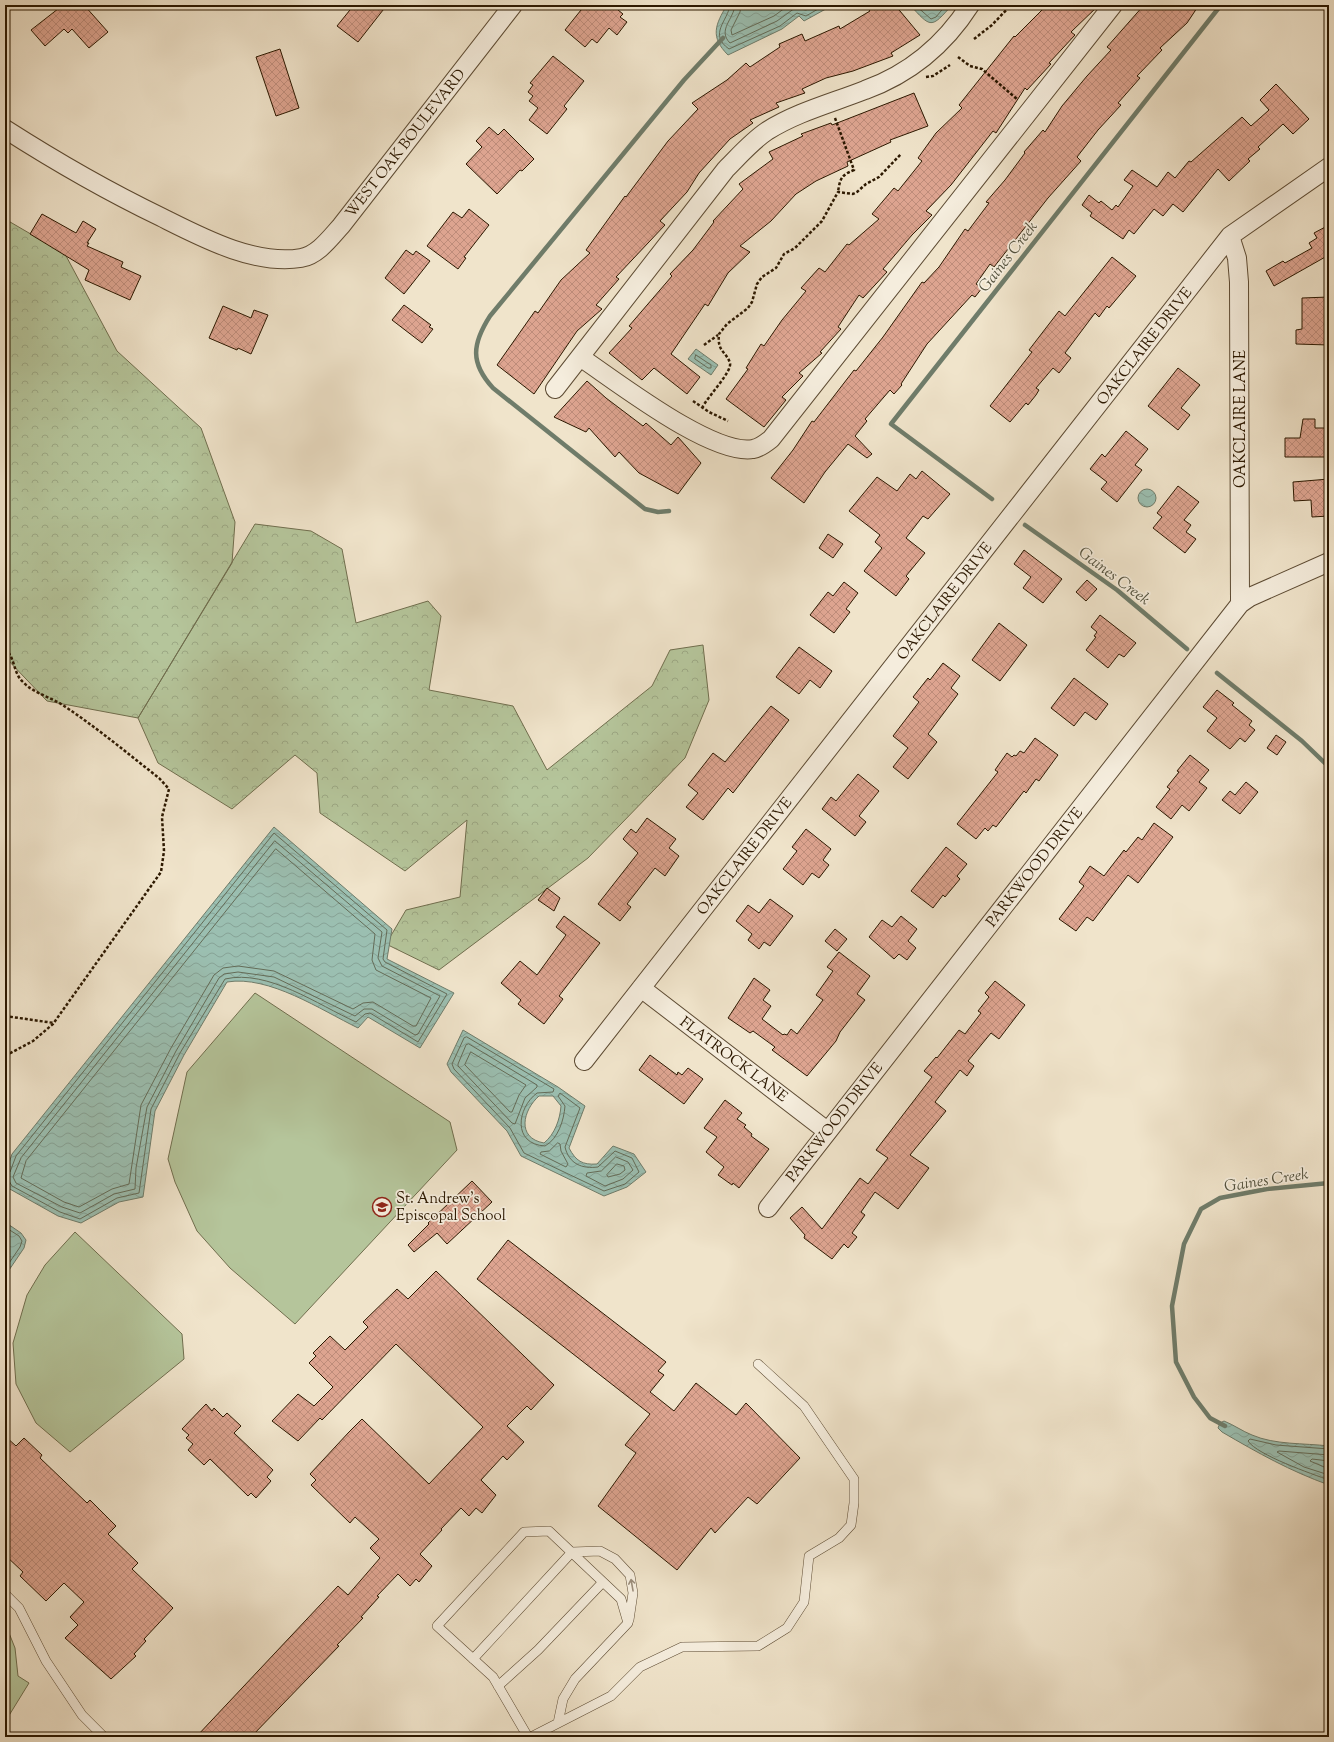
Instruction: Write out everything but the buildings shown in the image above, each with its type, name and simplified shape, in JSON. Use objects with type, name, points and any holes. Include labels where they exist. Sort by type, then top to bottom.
[{"type":"street","name":"WEST OAK BOULEVARD","points":[[5,129],[56,162],[128,201],[208,240],[251,254],[283,260],[303,257],[320,249],[341,226],[513,5]]},
{"type":"street","points":[[555,389],[726,169],[743,151],[766,132],[792,118],[830,102],[866,90],[904,72],[942,40],[970,5]]},
{"type":"street","points":[[580,357],[683,426],[704,438],[740,449],[753,449],[763,446],[771,439],[1113,5]]},
{"type":"street","name":"OAKCLAIRE DRIVE","points":[[584,1061],[1230,236],[1329,167]]},
{"type":"street","name":"OAKCLAIRE LANE","points":[[1230,236],[1237,258],[1239,282],[1240,604]]},
{"type":"street","name":"PARKWOOD DRIVE","points":[[768,1208],[1240,604],[1250,596],[1329,562]]},
{"type":"street","name":"FLATROCK LANE","points":[[641,988],[827,1131]]},
{"type":"lane","points":[[628,1623],[621,1599],[549,1531],[524,1532],[437,1626],[493,1677],[530,1737],[611,1696],[640,1667],[682,1647],[758,1646],[787,1628],[804,1602],[809,1556],[839,1538],[851,1525],[854,1503],[854,1479],[804,1406],[758,1364]]},
{"type":"lane","points":[[473,1659],[572,1552],[600,1551],[615,1559],[630,1575],[633,1593],[628,1623],[575,1679],[563,1699],[558,1723]]},
{"type":"lane","points":[[498,1686],[538,1650],[603,1582]]},
{"type":"lane","points":[[5,1594],[19,1608],[46,1661],[82,1715],[104,1737]]},
{"type":"path","points":[[974,39],[1011,5]]},
{"type":"path","points":[[958,56],[970,66],[982,69],[1030,111]]},
{"type":"path","points":[[704,345],[719,334],[727,324],[748,308],[752,302],[757,284],[762,277],[776,268],[784,254],[795,248],[822,221],[838,192],[841,178],[844,174],[854,170],[830,102]]},
{"type":"path","points":[[838,192],[853,194],[857,192],[866,184],[879,177],[901,154]]},
{"type":"path","points":[[702,408],[711,392],[728,374],[730,366],[729,361],[720,350],[718,342],[719,334]]},
{"type":"path","points":[[693,402],[728,421]]},
{"type":"path","points":[[5,649],[11,656],[16,672],[21,681],[35,692],[60,704],[73,713],[160,778],[169,789],[162,817],[164,863],[161,872],[54,1023],[33,1042],[5,1056]]},
{"type":"path","points":[[5,1016],[54,1023]]},
{"type":"green space","points":[[5,219],[65,254],[117,351],[201,428],[235,522],[232,563],[138,718],[47,701],[5,657]]},
{"type":"green space","points":[[255,524],[311,531],[342,549],[356,623],[428,601],[441,616],[429,690],[513,706],[547,770],[652,686],[670,650],[703,645],[709,700],[685,758],[588,858],[439,970],[386,944],[406,910],[460,897],[467,820],[405,871],[320,813],[317,773],[295,755],[232,809],[158,763],[138,718]]},
{"type":"green space","points":[[255,993],[450,1122],[457,1150],[295,1324],[230,1268],[197,1231],[175,1182],[168,1159],[187,1072]]},
{"type":"green space","points":[[75,1232],[182,1334],[184,1359],[70,1452],[36,1423],[16,1384],[13,1343],[27,1295],[45,1265]]},
{"type":"green space","points":[[5,1623],[15,1648],[18,1676],[29,1683],[5,1722]]},
{"type":"water","points":[[727,5],[833,5],[804,21],[799,16],[782,29],[728,55],[722,49],[716,31],[717,25]]},
{"type":"water","points":[[910,5],[952,5],[940,18],[931,23],[922,18]]},
{"type":"water","points":[[696,349],[718,365],[711,375],[688,359]]},
{"type":"water","points":[[1147,489],[1153,492],[1156,498],[1153,504],[1147,507],[1141,504],[1138,498],[1141,492]]},
{"type":"water","points":[[274,827],[392,929],[387,959],[454,993],[420,1048],[368,1017],[358,1028],[311,1004],[277,989],[243,981],[227,982],[184,1055],[155,1111],[143,1197],[119,1202],[81,1223],[58,1216],[8,1188],[5,1175],[12,1154]]},
{"type":"water","points":[[463,1030],[558,1087],[585,1106],[569,1148],[577,1159],[587,1164],[597,1164],[613,1146],[634,1154],[646,1172],[627,1187],[604,1196],[521,1156],[507,1131],[451,1072],[447,1064]],"holes":[[[539,1096],[553,1096],[561,1106],[554,1131],[544,1143],[529,1136],[526,1130],[526,1116],[533,1102]]]},
{"type":"water","points":[[5,1222],[21,1233],[26,1240],[24,1248],[5,1276]]},
{"type":"water","points":[[1224,1421],[1252,1435],[1270,1441],[1329,1446],[1329,1485],[1274,1461],[1222,1432],[1218,1428],[1220,1423]]},
{"type":"waterway","name":"Gaines Creek","points":[[992,499],[891,424],[1221,5]]},
{"type":"waterway","points":[[669,511],[658,512],[645,509],[493,388],[480,370],[477,362],[477,344],[484,326],[490,316],[684,80],[723,38]]},
{"type":"waterway","name":"Gaines Creek","points":[[1025,525],[1117,590],[1187,649]]},
{"type":"waterway","name":"Gaines Creek","points":[[1217,673],[1302,741],[1329,767]]},
{"type":"waterway","name":"Gaines Creek","points":[[1225,1426],[1210,1418],[1194,1397],[1176,1362],[1172,1306],[1184,1244],[1201,1209],[1220,1198],[1267,1189],[1329,1183]]},
{"type":"place","name":"St. Andrew's Episcopal School","points":[[382,1207]]}]
